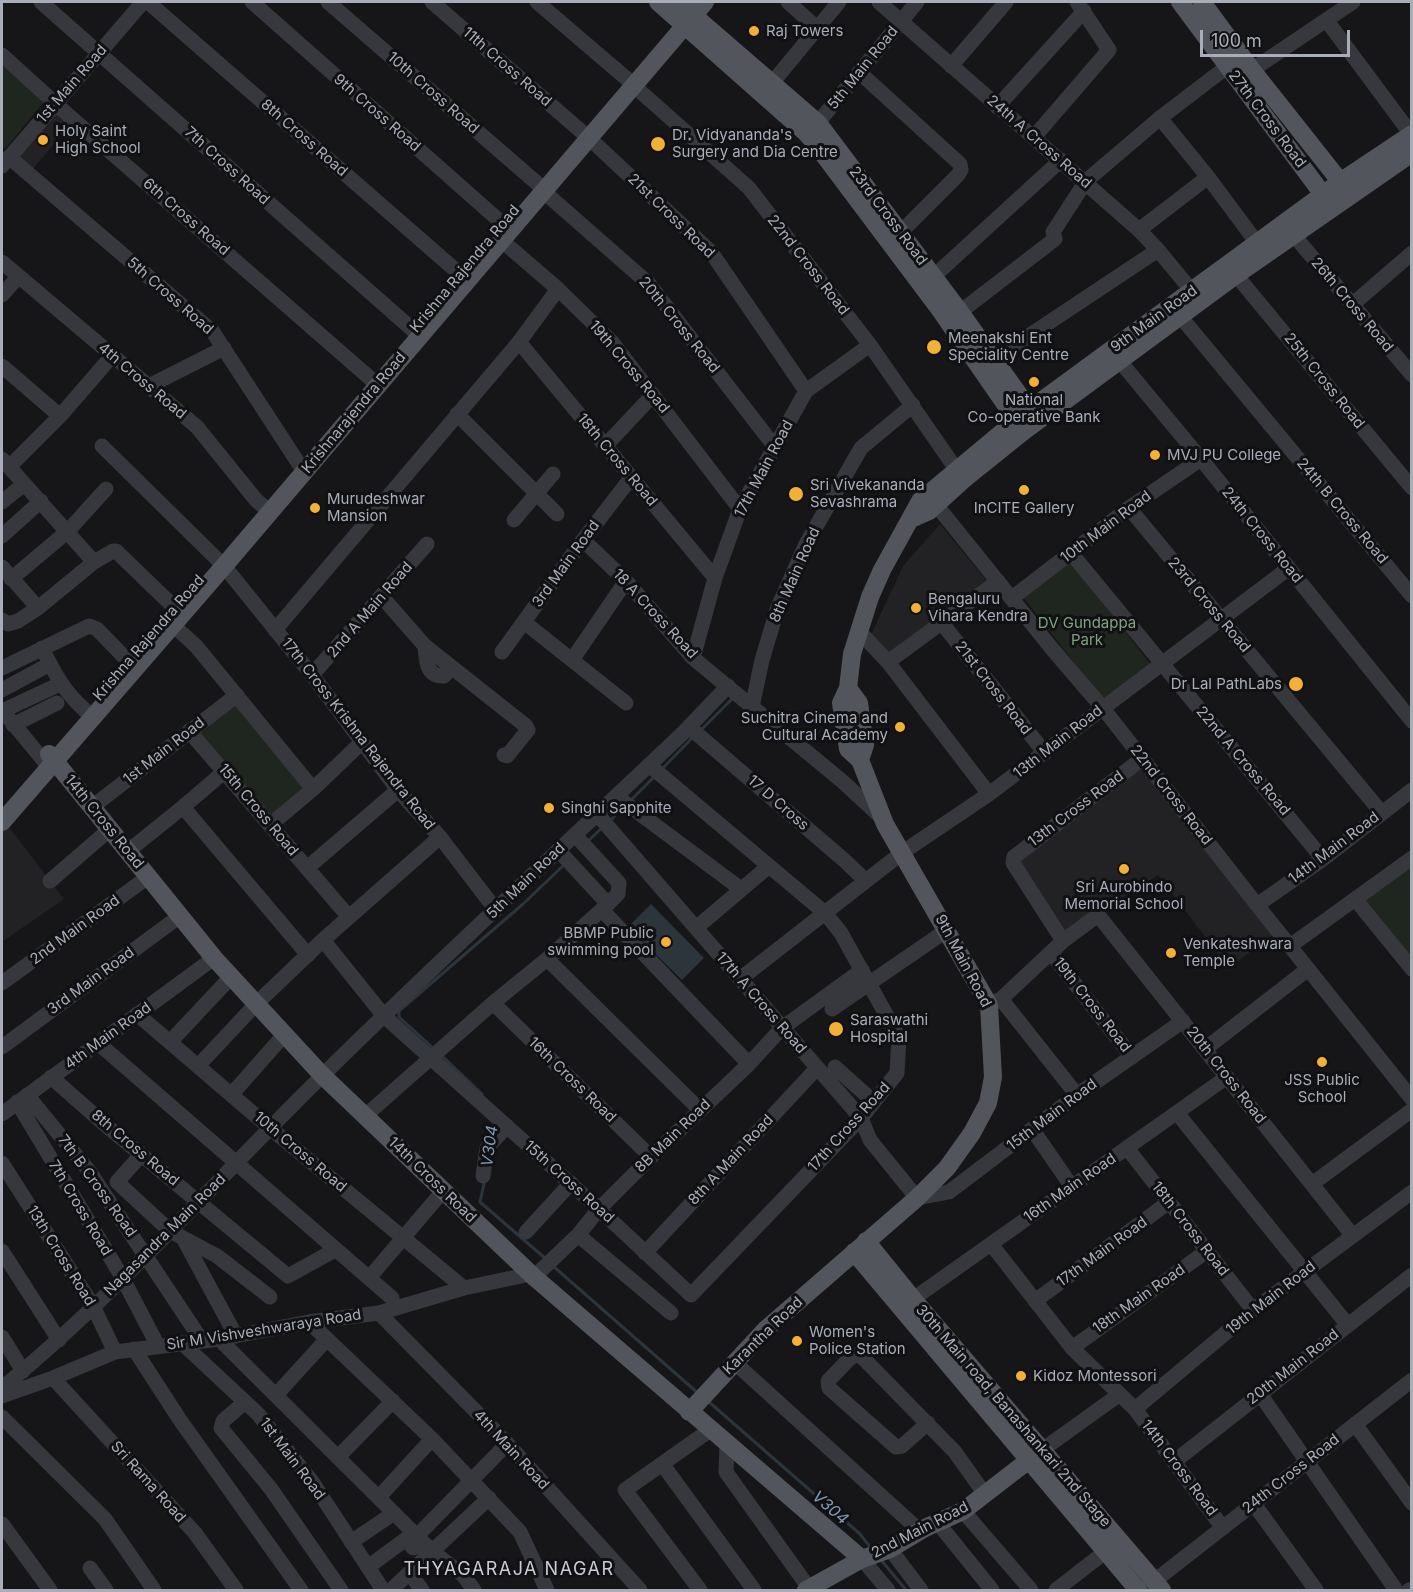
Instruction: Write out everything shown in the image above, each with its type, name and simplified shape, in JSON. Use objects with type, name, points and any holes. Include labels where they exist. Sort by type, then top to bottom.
[{"type":"main road","points":[[658,2],[689,10]]},
{"type":"main road","name":"27th Cross Road","points":[[1191,3],[1228,66],[1328,201]]},
{"type":"main road","name":"27th Cross Road","points":[[1191,3],[1252,70],[1345,188]]},
{"type":"main road","name":"Krishna Rajendra Road","points":[[2,808],[49,761],[86,711],[129,662],[174,617],[266,509],[299,464],[412,330],[460,274],[502,232],[689,10]]},
{"type":"main road","name":"23rd Cross Road","points":[[689,10],[772,83],[813,129],[896,238],[938,307],[1027,421]]},
{"type":"main road","name":"23rd Cross Road","points":[[689,10],[813,129]]},
{"type":"main road","name":"9th Main Road","points":[[853,1252],[917,1198],[947,1168],[972,1132],[988,1103],[993,1077],[995,1002],[947,930],[883,819],[862,764],[848,749],[841,703],[848,688],[852,654],[858,630],[882,570],[911,519],[929,511],[932,499],[956,469],[1116,356],[1180,316],[1236,275],[1289,229],[1345,188],[1411,134]]},
{"type":"main road","name":"9th Main Road","points":[[1345,188],[1412,153]]},
{"type":"main road","name":"9th Main Road","points":[[1116,356],[1192,291],[1257,243],[1289,229]]},
{"type":"main road","name":"Krishnarajendra Road","points":[[266,509],[502,232]]},
{"type":"main road","name":"23rd Cross Road","points":[[896,238],[933,277],[994,359],[1027,421]]},
{"type":"main road","name":"9th Main Road","points":[[932,499],[963,480],[1027,421]]},
{"type":"main road","points":[[2,822],[49,761],[174,617]]},
{"type":"main road","name":"14th Cross Road","points":[[49,761],[92,807],[214,958],[322,1075],[444,1191],[541,1269],[698,1402],[710,1430],[727,1445],[876,1554]]},
{"type":"main road","name":"30th Main road, Banashankari 2nd Stage","points":[[853,1252],[913,1299],[1035,1454],[1105,1552],[1138,1590]]},
{"type":"main road","name":"30th Main road, Banashankari 2nd Stage","points":[[853,1252],[1153,1588]]},
{"type":"main road","name":"Karantha Road","points":[[698,1402],[765,1330],[853,1252]]},
{"type":"main road","name":"2nd Main Road","points":[[817,1587],[920,1531],[963,1511],[1035,1454]]},
{"type":"street","name":"7th Cross Road","points":[[41,2],[412,330]]},
{"type":"street","name":"1st Main Road","points":[[5,162],[143,2]]},
{"type":"street","name":"8th Cross Road","points":[[148,2],[460,274]]},
{"type":"street","name":"9th Cross Road","points":[[252,2],[502,232]]},
{"type":"street","name":"10th Cross Road","points":[[328,2],[540,187]]},
{"type":"street","name":"11th Cross Road","points":[[432,2],[585,135]]},
{"type":"street","name":"22nd Cross Road","points":[[537,2],[749,188],[870,345],[956,469]]},
{"type":"street","points":[[788,2],[817,28]]},
{"type":"street","points":[[772,83],[839,2]]},
{"type":"street","name":"24th A Cross Road","points":[[879,2],[1086,181],[1158,249],[1192,291]]},
{"type":"street","name":"5th Main Road","points":[[813,129],[917,2]]},
{"type":"street","points":[[951,66],[1006,2]]},
{"type":"street","points":[[1252,70],[1353,2]]},
{"type":"street","points":[[997,106],[1081,6],[1109,50],[1034,137]]},
{"type":"street","points":[[1327,21],[1411,134]]},
{"type":"street","name":"6th Cross Road","points":[[2,55],[55,104],[371,379]]},
{"type":"street","points":[[960,312],[1055,239],[1053,232],[1086,181],[1160,118],[1228,66]]},
{"type":"street","points":[[859,72],[960,164],[961,170],[958,175],[896,238]]},
{"type":"street","points":[[1160,118],[1257,243]]},
{"type":"street","name":"21st Cross Road","points":[[585,135],[711,252],[806,391]]},
{"type":"street","points":[[933,277],[1061,160]]},
{"type":"street","name":"5th Cross Road","points":[[5,162],[213,332],[299,464]]},
{"type":"street","points":[[1139,230],[1208,177]]},
{"type":"street","name":"20th Cross Road","points":[[540,187],[649,284],[775,447]]},
{"type":"street","name":"26th Cross Road","points":[[1289,229],[1412,375]]},
{"type":"street","name":"19th Cross Road","points":[[502,232],[612,342],[740,509]]},
{"type":"street","points":[[994,359],[1158,249]]},
{"type":"street","points":[[1353,304],[1410,258]]},
{"type":"street","name":"4th Cross Road","points":[[2,262],[197,427],[266,509]]},
{"type":"street","name":"25th Cross Road","points":[[1236,275],[1412,488]]},
{"type":"street","points":[[2,295],[18,277]]},
{"type":"street","points":[[275,630],[519,342],[558,289]]},
{"type":"street","name":"24th B Cross Road","points":[[1180,316],[1412,596]]},
{"type":"street","name":"18th Cross Road","points":[[519,342],[715,578]]},
{"type":"street","name":"17th Main Road","points":[[693,658],[715,578],[740,509],[806,391],[870,345]]},
{"type":"street","points":[[148,386],[224,348]]},
{"type":"street","points":[[94,561],[5,463],[60,416],[112,356]]},
{"type":"street","name":"24th Cross Road","points":[[1116,356],[1409,714]]},
{"type":"street","points":[[2,366],[60,416]]},
{"type":"street","points":[[605,446],[653,395]]},
{"type":"street","name":"8th Main Road","points":[[752,707],[762,660],[778,607],[806,544],[861,448],[913,405]]},
{"type":"street","points":[[457,414],[557,514]]},
{"type":"street","name":"17th Cross Krishna Rajendra Road","points":[[102,447],[221,562],[312,675],[398,790],[440,837],[496,910]]},
{"type":"street","name":"10th Main Road","points":[[1012,598],[1129,508],[1201,459]]},
{"type":"street","points":[[514,520],[553,474]]},
{"type":"street","name":"3rd Main Road","points":[[502,652],[631,478]]},
{"type":"street","points":[[2,502],[24,484]]},
{"type":"street","points":[[38,608],[6,573],[68,531],[106,489]]},
{"type":"street","name":"22nd Cross Road","points":[[932,499],[1143,758],[1412,1099]]},
{"type":"street","points":[[2,536],[41,501]]},
{"type":"street","name":"23rd Cross Road","points":[[1129,508],[1381,812]]},
{"type":"street","name":"18 A Cross Road","points":[[583,540],[626,581],[693,658],[842,781],[883,819]]},
{"type":"street","name":"2nd A Main Road","points":[[312,675],[427,544]]},
{"type":"street","points":[[2,620],[8,624],[18,621],[38,608],[94,561],[113,550],[116,551],[174,617],[313,789]]},
{"type":"street","name":"22nd A Cross Road","points":[[1071,553],[1323,859]]},
{"type":"street","name":"13th Main Road","points":[[740,979],[903,852],[989,795],[1102,707],[1289,568]]},
{"type":"street","points":[[572,660],[626,581]]},
{"type":"street","points":[[888,662],[998,581]]},
{"type":"street","points":[[382,597],[424,646],[526,726],[528,730],[507,756],[504,755]]},
{"type":"street","points":[[524,622],[626,703]]},
{"type":"street","name":"21st Cross Road","points":[[941,622],[1045,753]]},
{"type":"street","points":[[2,668],[89,626],[97,629],[129,662]]},
{"type":"street","points":[[858,630],[888,662],[989,795]]},
{"type":"street","points":[[42,648],[60,684],[70,697],[86,711]]},
{"type":"street","points":[[2,690],[50,664]]},
{"type":"street","points":[[49,761],[2,710],[60,684]]},
{"type":"street","name":"5th Main Road","points":[[322,1075],[616,796],[655,770],[689,727],[728,686]]},
{"type":"street","name":"1st Main Road","points":[[92,807],[237,695]]},
{"type":"street","points":[[14,725],[57,703]]},
{"type":"street","name":"17 D Cross","points":[[689,727],[866,881]]},
{"type":"street","name":"15th Cross Road","points":[[189,731],[349,917]]},
{"type":"street","points":[[270,825],[313,789],[362,742]]},
{"type":"street","name":"13th Cross Road","points":[[1063,941],[1012,862],[1014,857],[1143,758]]},
{"type":"street","points":[[842,781],[862,764]]},
{"type":"street","name":"17th Cross Road","points":[[655,770],[825,913],[841,933],[899,1038],[897,1073],[874,1102],[691,1295]]},
{"type":"street","points":[[127,852],[225,771]]},
{"type":"street","points":[[307,868],[398,790]]},
{"type":"street","name":"14th Main Road","points":[[1257,905],[1323,859],[1412,790]]},
{"type":"street","points":[[616,796],[741,889]]},
{"type":"street","points":[[183,807],[308,955]]},
{"type":"street","name":"17th A Cross Road","points":[[597,814],[861,1118],[870,1140],[917,1198]]},
{"type":"street","points":[[50,881],[109,830]]},
{"type":"street","points":[[365,1116],[547,959],[618,894],[620,883],[575,834]]},
{"type":"street","points":[[198,1066],[256,1004],[323,940],[440,837]]},
{"type":"street","points":[[558,850],[605,907],[749,1064]]},
{"type":"street","points":[[1290,946],[1412,858]]},
{"type":"street","points":[[696,928],[769,866]]},
{"type":"street","name":"2nd Main Road","points":[[2,983],[148,877]]},
{"type":"street","points":[[1355,899],[1412,969]]},
{"type":"street","name":"20th Cross Road","points":[[1063,941],[1098,915],[1353,1236]]},
{"type":"street","name":"3rd Main Road","points":[[2,1047],[180,916]]},
{"type":"street","points":[[832,1009],[866,976],[947,930]]},
{"type":"street","name":"15th Cross Road","points":[[323,940],[384,1016],[432,1057],[691,1295]]},
{"type":"street","points":[[1063,941],[995,1002],[1077,1095]]},
{"type":"street","name":"19th Cross Road","points":[[1051,953],[1132,1057]]},
{"type":"street","name":"4th Main Road","points":[[2,1114],[214,958]]},
{"type":"street","points":[[547,959],[700,1110]]},
{"type":"street","points":[[1205,1049],[1308,969]]},
{"type":"street","name":"8B Main Road","points":[[541,1269],[578,1235],[599,1209],[651,1156],[749,1064],[782,1028],[866,976]]},
{"type":"street","points":[[170,1042],[231,977]]},
{"type":"street","name":"16th Cross Road","points":[[493,1004],[651,1156]]},
{"type":"street","name":"10th Cross Road","points":[[137,1014],[270,1128],[464,1288]]},
{"type":"street","name":"15th Main Road","points":[[917,1198],[949,1192],[1077,1095],[1183,1021]]},
{"type":"street","points":[[231,1095],[284,1035]]},
{"type":"street","points":[[98,1043],[392,1298]]},
{"type":"street","points":[[835,1067],[874,1102]]},
{"type":"street","name":"8th A Main Road","points":[[645,1253],[818,1068]]},
{"type":"street","name":"Nagasandra Main Road","points":[[2,1388],[59,1341],[146,1255],[176,1235],[199,1201],[322,1075]]},
{"type":"street","name":"8th Cross Road","points":[[51,1077],[141,1155],[288,1276],[335,1250]]},
{"type":"street","name":"16th Main Road","points":[[913,1299],[1227,1077]]},
{"type":"street","name":"7th Cross Road","points":[[22,1098],[158,1347]]},
{"type":"street","name":"7th B Cross Road","points":[[22,1098],[89,1171],[202,1341]]},
{"type":"street","points":[[1312,1184],[1412,1110]]},
{"type":"street","points":[[1177,1113],[1347,1324]]},
{"type":"street","points":[[483,1176],[487,1148],[498,1117]]},
{"type":"street","points":[[1032,1129],[1072,1187]]},
{"type":"street","name":"18th Cross Road","points":[[1127,1148],[1253,1310]]},
{"type":"street","points":[[106,1195],[141,1155]]},
{"type":"street","name":"13th Cross Road","points":[[2,1163],[93,1306],[115,1352]]},
{"type":"street","points":[[117,1182],[176,1235],[217,1256],[270,1297]]},
{"type":"street","points":[[526,1232],[570,1183]]},
{"type":"street","points":[[369,1278],[444,1191]]},
{"type":"street","name":"19th Main Road","points":[[1136,1409],[1253,1310],[1412,1192]]},
{"type":"street","name":"17th Main Road","points":[[1035,1301],[1169,1202]]},
{"type":"street","points":[[176,1235],[236,1336]]},
{"type":"street","points":[[578,1235],[671,1313]]},
{"type":"street","name":"14th Cross Road","points":[[991,1244],[1072,1347],[1136,1409],[1223,1527]]},
{"type":"street","points":[[2,1251],[59,1341]]},
{"type":"street","name":"18th Main Road","points":[[1072,1347],[1207,1251]]},
{"type":"street","name":"Sir M Vishveshwaraya Road","points":[[2,1396],[115,1352],[219,1339],[309,1322],[379,1314],[464,1288],[541,1269]]},
{"type":"street","name":"20th Main Road","points":[[1175,1461],[1412,1275]]},
{"type":"street","name":"4th Main Road","points":[[379,1314],[507,1444],[640,1590]]},
{"type":"street","points":[[309,1322],[432,1439],[520,1532],[547,1590]]},
{"type":"street","points":[[2,1337],[23,1371]]},
{"type":"street","points":[[219,1339],[424,1543],[463,1575],[474,1590]]},
{"type":"street","points":[[276,1395],[327,1339]]},
{"type":"street","name":"1st Main Road","points":[[182,1343],[258,1414],[313,1483],[383,1590]]},
{"type":"street","points":[[134,1349],[180,1420],[301,1590]]},
{"type":"street","points":[[928,1423],[903,1446],[896,1447],[829,1388],[828,1381],[850,1358],[856,1355],[862,1356],[928,1423],[955,1452],[984,1493]]},
{"type":"street","points":[[734,1362],[920,1531]]},
{"type":"street","name":"Sri Rama Road","points":[[53,1378],[195,1533],[236,1590]]},
{"type":"street","name":"24th Cross Road","points":[[1153,1588],[1223,1527],[1355,1424],[1409,1389]]},
{"type":"street","name":"2nd Main Road","points":[[1035,1454],[1120,1394]]},
{"type":"street","points":[[1260,1394],[1396,1590]]},
{"type":"street","points":[[338,1457],[393,1401]]},
{"type":"street","points":[[245,1402],[223,1421],[221,1428],[271,1489],[341,1590]]},
{"type":"street","points":[[2,1417],[105,1519],[154,1590]]},
{"type":"street","points":[[1355,1424],[1412,1503]]},
{"type":"street","points":[[700,1590],[625,1490],[710,1430]]},
{"type":"street","points":[[379,1497],[432,1439]]},
{"type":"street","points":[[391,1590],[410,1574],[424,1543],[471,1479],[507,1444]]},
{"type":"street","points":[[727,1445],[726,1472],[817,1587]]},
{"type":"street","points":[[663,1465],[754,1590]]},
{"type":"street","points":[[368,1567],[406,1539],[413,1548],[424,1543],[489,1498]]},
{"type":"street","points":[[1254,1504],[1316,1590]]},
{"type":"street","points":[[963,1511],[1031,1590]]},
{"type":"street","points":[[351,1542],[394,1513]]},
{"type":"street","points":[[938,1523],[992,1590]]},
{"type":"street","points":[[2,1524],[50,1590]]},
{"type":"street","points":[[1056,1590],[1105,1552]]},
{"type":"street","points":[[876,1554],[888,1590]]},
{"type":"street","points":[[876,1554],[921,1590]]},
{"type":"street","points":[[90,1568],[106,1590]]},
{"type":"street","points":[[410,1574],[422,1590]]},
{"type":"shaded area","name":"Holy Saint High School","points":[[55,109],[72,123],[31,171],[14,157]]},
{"type":"shaded area","name":"Bengaluru Vihara Kendra","points":[[940,524],[986,580],[887,654],[870,637],[903,566]]},
{"type":"shaded area","name":"Sri Aurobindo Memorial School","points":[[1143,758],[1279,930],[1229,968],[1158,875],[1063,941],[1014,857]]},
{"type":"shaded area","points":[[6,823],[64,899],[2,942],[2,830]]},
{"type":"shaded area","name":"BBMP Public swimming pool","points":[[651,904],[704,958],[682,980],[628,927]]},
{"type":"green space","points":[[2,65],[44,102],[5,149],[2,146]]},
{"type":"green space","name":"DV Gundappa Park","points":[[1070,561],[1152,666],[1105,702],[1023,597]]},
{"type":"green space","points":[[237,695],[313,789],[270,825],[191,729]]},
{"type":"green space","points":[[1411,865],[1411,966],[1362,903]]},
{"type":"waterway","name":"V304","points":[[700,731],[733,698]]},
{"type":"waterway","name":"V304","points":[[662,769],[693,737]]},
{"type":"waterway","name":"V304","points":[[630,801],[655,776]]},
{"type":"waterway","name":"V304","points":[[609,822],[623,807]]},
{"type":"waterway","name":"V304","points":[[587,842],[602,828]]},
{"type":"waterway","name":"V304","points":[[434,1049],[399,1017],[399,1011],[523,904],[565,864]]},
{"type":"waterway","name":"V304","points":[[441,1055],[482,1094]]},
{"type":"waterway","name":"V304","points":[[485,1179],[480,1202],[546,1259]]},
{"type":"waterway","name":"V304","points":[[553,1266],[699,1394]]},
{"type":"waterway","name":"V304","points":[[709,1402],[860,1534],[871,1548]]},
{"type":"waterway","name":"V304","points":[[881,1560],[906,1590]]},
{"type":"place","name":"Raj Towers","points":[[754,31]]},
{"type":"place","name":"Holy Saint High School","points":[[43,140]]},
{"type":"place","name":"Dr. Vidyananda's Surgery and Dia Centre","points":[[658,144]]},
{"type":"place","name":"Meenakshi Ent Speciality Centre","points":[[934,347]]},
{"type":"place","name":"National Co-operative Bank","points":[[1034,382]]},
{"type":"place","name":"MVJ PU College","points":[[1155,455]]},
{"type":"place","name":"InCITE Gallery","points":[[1024,490]]},
{"type":"place","name":"Sri Vivekananda Sevashrama","points":[[796,494]]},
{"type":"place","name":"Murudeshwar Mansion","points":[[315,508]]},
{"type":"place","name":"Bengaluru Vihara Kendra","points":[[916,608]]},
{"type":"place","name":"Dr Lal PathLabs","points":[[1296,684]]},
{"type":"place","name":"Suchitra Cinema and Cultural Academy","points":[[900,727]]},
{"type":"place","name":"Singhi Sapphite","points":[[549,808]]},
{"type":"place","name":"Sri Aurobindo Memorial School","points":[[1124,869]]},
{"type":"place","name":"BBMP Public swimming pool","points":[[666,942]]},
{"type":"place","name":"Venkateshwara Temple","points":[[1171,953]]},
{"type":"place","name":"Saraswathi Hospital","points":[[836,1029]]},
{"type":"place","name":"JSS Public School","points":[[1322,1062]]},
{"type":"place","name":"Women's Police Station","points":[[797,1341]]},
{"type":"place","name":"Kidoz Montessori","points":[[1021,1376]]},
{"type":"district","name":"THYAGARAJA NAGAR","points":[[509,1570]]}]
